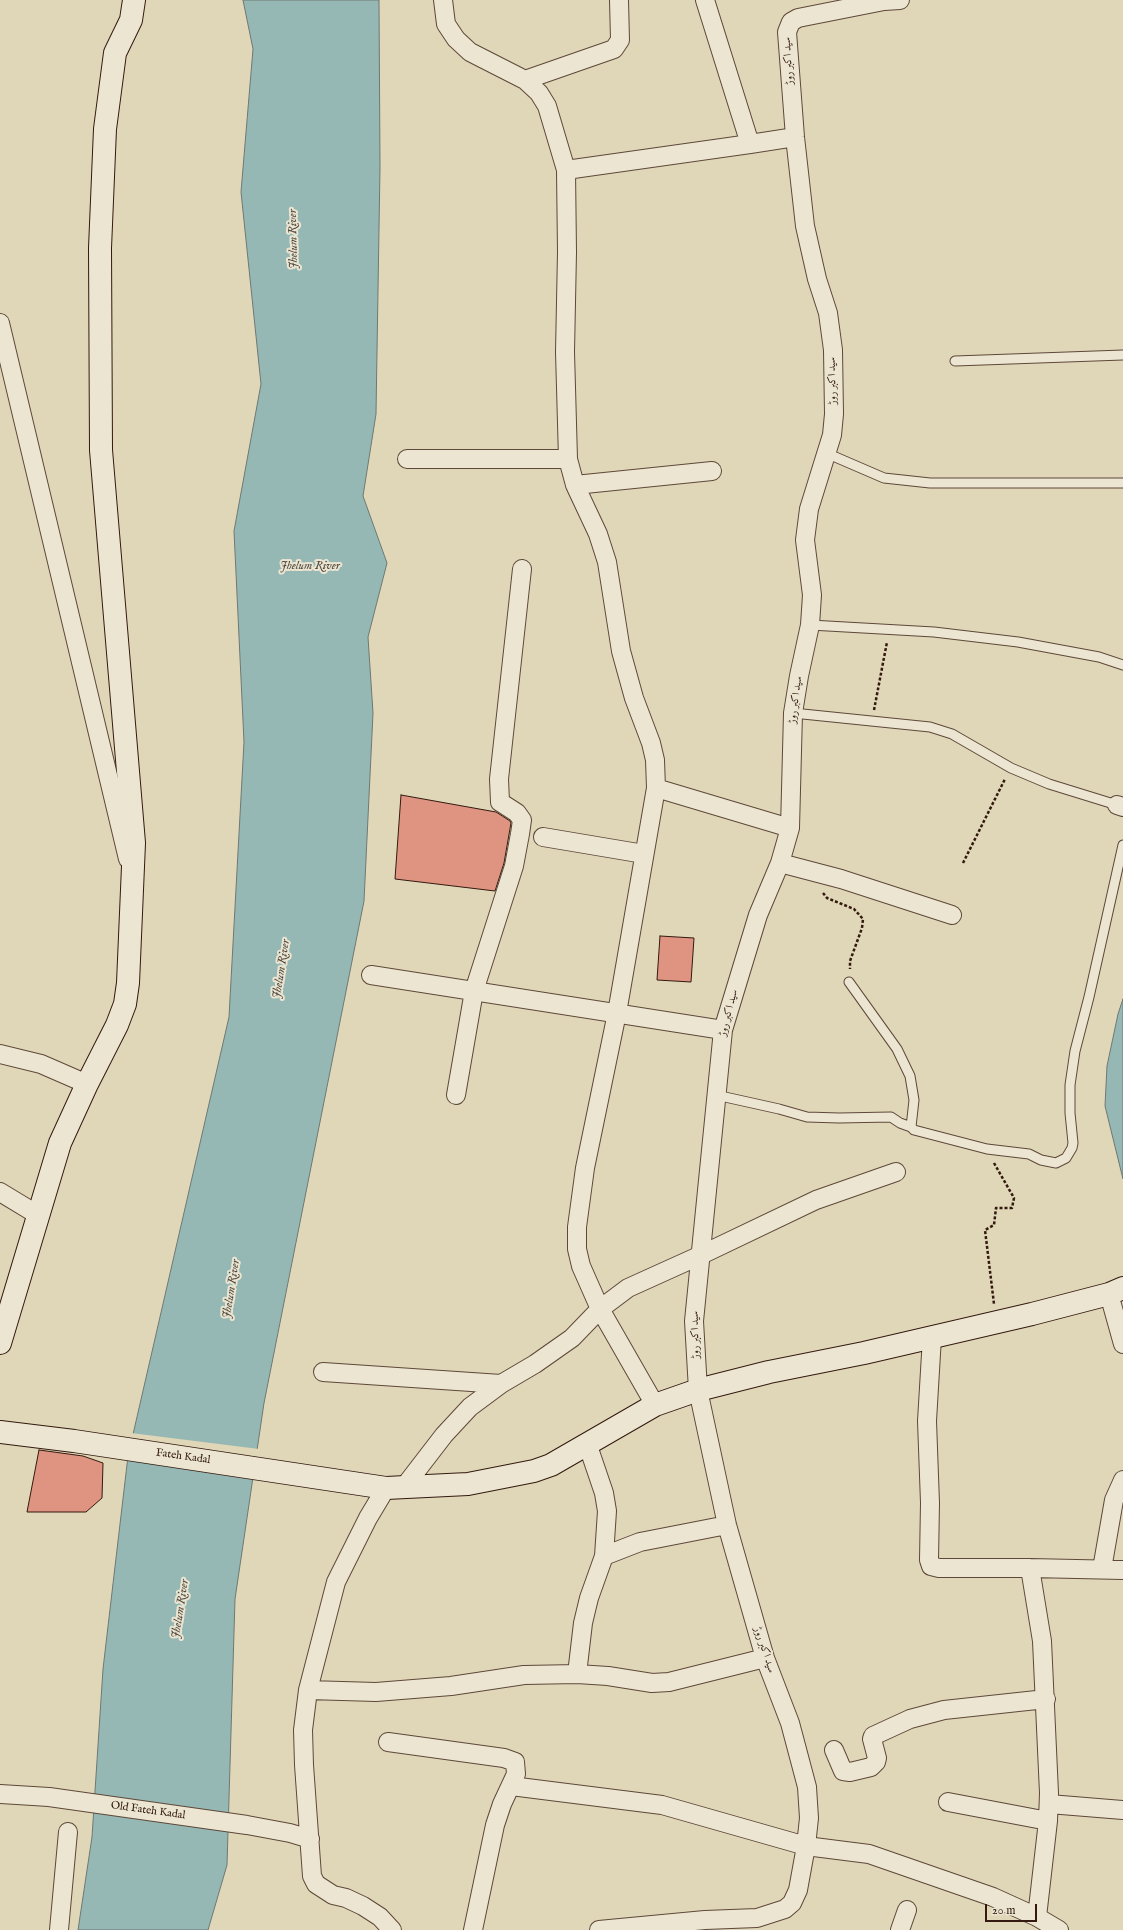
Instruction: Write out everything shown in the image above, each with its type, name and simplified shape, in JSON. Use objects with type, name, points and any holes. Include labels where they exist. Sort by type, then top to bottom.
[{"type":"street","points":[[0,1343],[60,1143],[87,1084],[110,1041],[125,1004],[128,983],[134,843],[101,450],[100,248],[105,129],[115,54],[131,20],[134,0]]},
{"type":"street","points":[[442,0],[446,24],[456,40],[470,52],[525,80],[538,93],[547,106],[566,170],[567,252],[565,352],[568,459],[574,485],[598,534],[607,562],[621,650],[634,698],[651,743],[657,774],[656,788],[617,1013],[584,1168],[577,1227],[577,1249],[582,1266],[600,1309],[655,1405]]},
{"type":"street","points":[[525,80],[614,48],[620,40],[619,0]]},
{"type":"street","points":[[705,0],[750,144]]},
{"type":"street","name":"سید اکبر روڑ","points":[[599,1930],[705,1920],[757,1918],[785,1909],[792,1903],[798,1890],[806,1846],[809,1818],[807,1787],[790,1723],[765,1658],[726,1525],[698,1390],[694,1321],[723,1030],[758,915],[780,863],[790,828],[793,713],[810,624],[812,595],[805,540],[809,509],[832,435],[834,414],[833,350],[828,313],[817,279],[805,226],[795,137],[787,41],[788,32],[791,22],[798,18],[889,0]]},
{"type":"street","points":[[566,170],[795,137]]},
{"type":"street","points":[[0,323],[133,879]]},
{"type":"street","points":[[407,460],[568,459]]},
{"type":"street","points":[[574,485],[712,470]]},
{"type":"street","points":[[456,1095],[474,991],[514,866],[522,820],[517,813],[500,802],[499,791],[522,569]]},
{"type":"street","points":[[656,788],[790,828]]},
{"type":"street","points":[[543,837],[644,854]]},
{"type":"street","points":[[780,863],[841,878],[952,915]]},
{"type":"street","points":[[371,975],[723,1030]]},
{"type":"street","points":[[0,1054],[41,1064],[87,1084]]},
{"type":"street","points":[[392,1930],[380,1917],[363,1906],[346,1898],[333,1895],[316,1884],[312,1876],[303,1751],[303,1730],[308,1690],[336,1582],[368,1518],[465,1413],[501,1384],[535,1364],[572,1338],[600,1309],[628,1288],[816,1200],[896,1172]]},
{"type":"street","points":[[0,1192],[38,1215]]},
{"type":"street","points":[[1116,1291],[1123,1344]]},
{"type":"street","name":"Fateh Kadal","points":[[0,1432],[74,1441],[395,1488],[468,1484],[534,1471],[550,1465],[655,1405],[698,1390],[769,1372],[864,1353],[996,1322],[1116,1291]]},
{"type":"street","points":[[932,1337],[927,1421],[930,1503],[929,1560],[931,1566],[939,1568],[1123,1570]]},
{"type":"street","points":[[322,1372],[501,1384]]},
{"type":"street","points":[[577,1674],[583,1623],[589,1598],[604,1556],[607,1529],[604,1493],[587,1444]]},
{"type":"street","points":[[1102,1569],[1114,1500],[1123,1480]]},
{"type":"street","points":[[604,1556],[640,1542],[726,1525]]},
{"type":"street","points":[[1030,1568],[1042,1641],[1046,1699],[1048,1812],[1037,1917]]},
{"type":"street","points":[[308,1690],[376,1692],[451,1686],[524,1675],[577,1674],[608,1676],[652,1683],[669,1682],[765,1658]]},
{"type":"street","points":[[834,1750],[843,1771],[850,1772],[871,1767],[876,1762],[877,1758],[872,1739],[873,1736],[910,1719],[944,1710],[1046,1699]]},
{"type":"street","points":[[388,1742],[510,1759],[515,1762],[517,1768],[495,1825],[473,1930]]},
{"type":"street","points":[[511,1786],[662,1805],[806,1846],[869,1854],[993,1898],[1037,1917],[1059,1930]]},
{"type":"street","name":"Old Fateh Kadal","points":[[0,1794],[49,1797],[247,1825],[290,1833],[310,1839]]},
{"type":"street","points":[[948,1802],[1048,1812],[1123,1810]]},
{"type":"street","points":[[59,1930],[68,1832]]},
{"type":"street","points":[[900,1930],[907,1910]]},
{"type":"lane","points":[[955,361],[1123,355]]},
{"type":"lane","points":[[826,453],[884,478],[930,482],[1123,483]]},
{"type":"lane","points":[[810,624],[934,632],[1018,642],[1099,657],[1123,665]]},
{"type":"lane","points":[[793,713],[930,727],[952,734],[1011,768],[1049,784],[1120,806]]},
{"type":"lane","points":[[716,1095],[807,1117],[891,1117],[914,1130],[987,1149],[1029,1154],[1041,1160],[1056,1163],[1066,1158],[1072,1148],[1070,1085],[1075,1051],[1089,997],[1123,845]]},
{"type":"lane","points":[[849,982],[896,1049],[910,1076],[914,1100],[911,1127]]},
{"type":"path","points":[[872,720],[890,630]]},
{"type":"path","points":[[963,864],[1011,768]]},
{"type":"path","points":[[819,887],[827,898],[854,909],[863,919],[850,961],[849,982]]},
{"type":"path","points":[[987,1149],[1014,1198],[1012,1208],[996,1208],[994,1225],[985,1230],[996,1322]]},
{"type":"water","name":"Jhelum River","points":[[243,0],[379,0],[380,167],[376,414],[363,496],[387,563],[368,637],[373,713],[364,901],[264,1403],[235,1599],[227,1865],[208,1930],[78,1930],[92,1837],[103,1669],[128,1456],[229,1017],[244,742],[234,531],[261,384],[241,192],[253,49]]},
{"type":"water","points":[[1123,999],[1123,1179],[1105,1106],[1107,1066],[1118,1014]]},
{"type":"pier","points":[[131,1433],[259,1449],[255,1480],[125,1460]]},
{"type":"building","points":[[401,795],[496,812],[510,821],[511,823],[504,863],[495,891],[395,879]]},
{"type":"building","points":[[660,936],[694,938],[691,982],[657,980]]},
{"type":"building","points":[[39,1450],[83,1456],[103,1463],[102,1498],[86,1512],[27,1512]]}]
